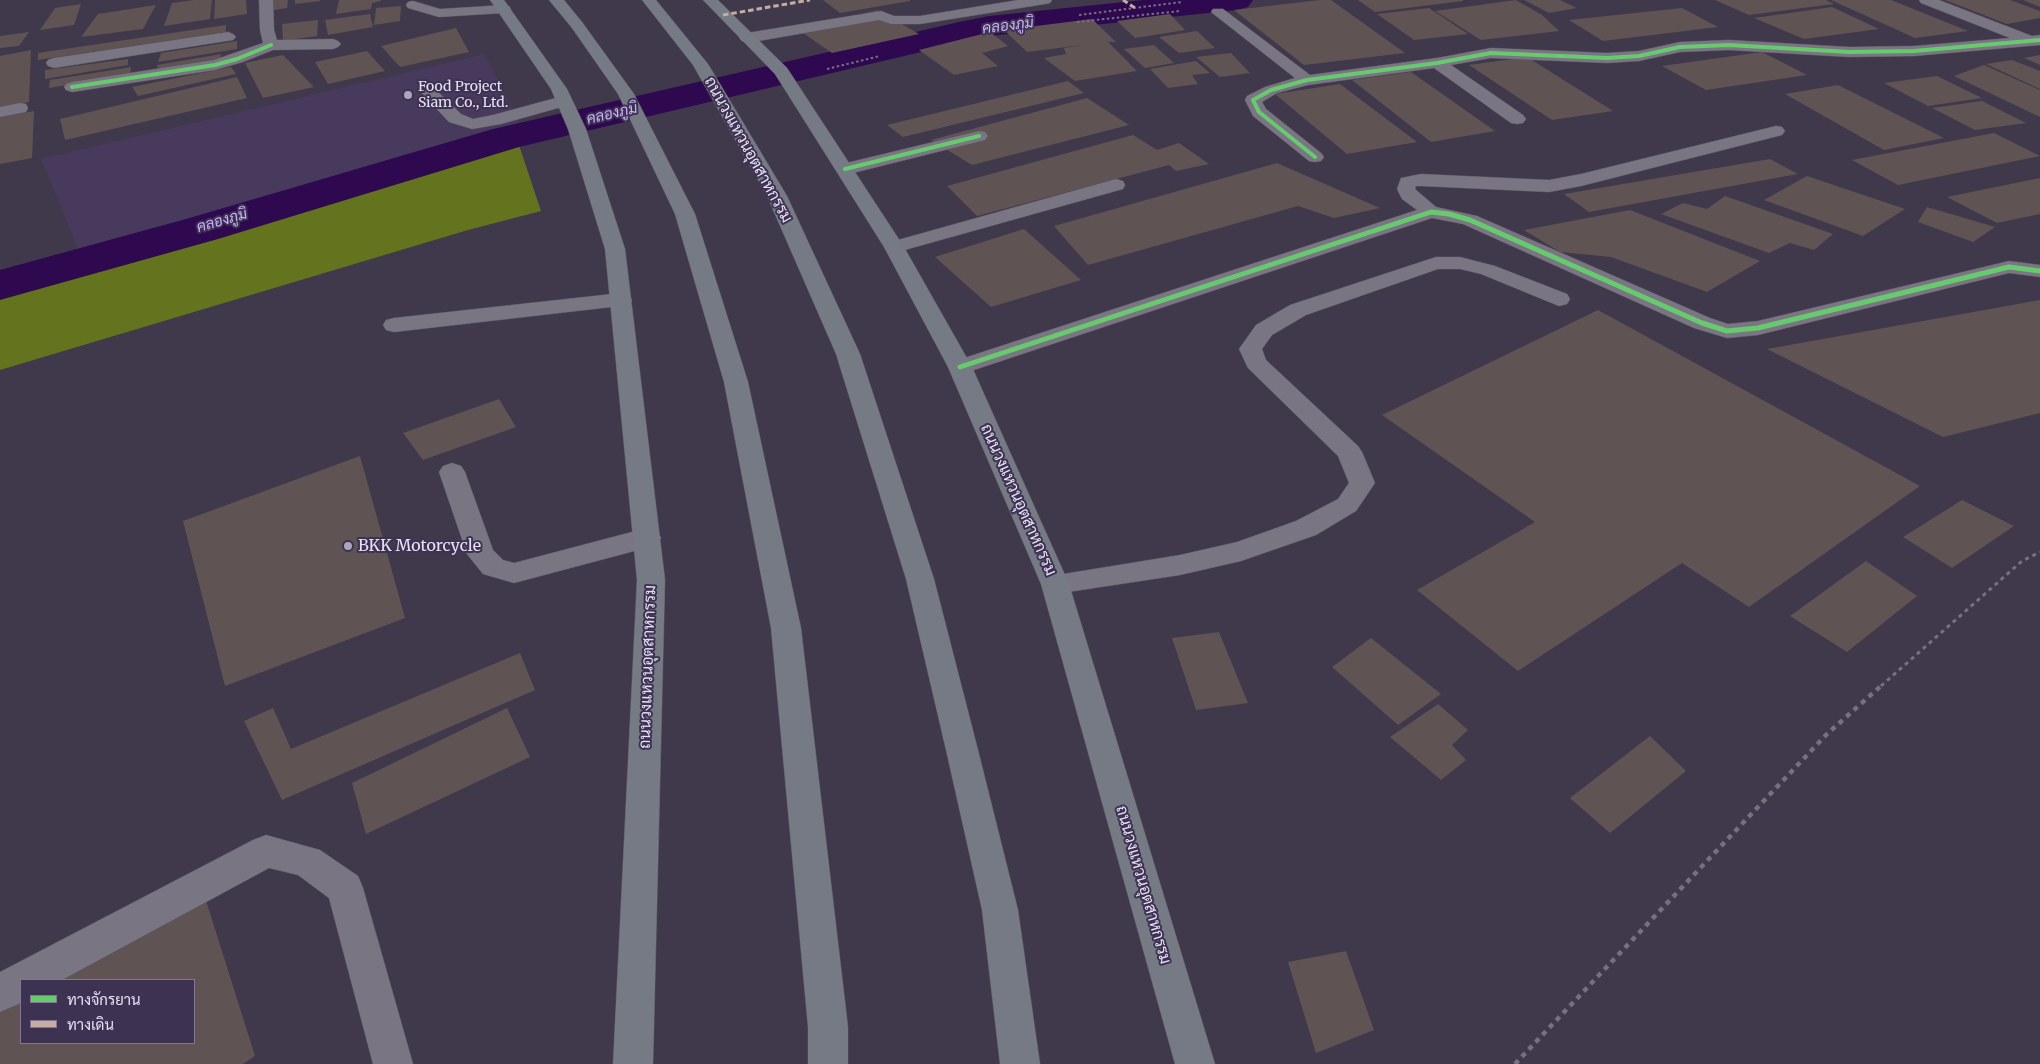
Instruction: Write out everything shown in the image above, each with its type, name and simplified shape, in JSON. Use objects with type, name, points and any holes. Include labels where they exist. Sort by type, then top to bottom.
[{"type":"main road","points":[[556,0],[577,25],[626,94],[685,214],[736,382],[786,628],[828,1027],[828,1064]]},
{"type":"main road","name":"ถนนวงแหวนอุตสาหกรรม","points":[[649,0],[700,64],[777,196],[848,354],[920,579],[1000,910],[1020,1064]]},
{"type":"main road","name":"ถนนวงแหวนอุตสาหกรรม","points":[[710,0],[783,75],[894,247],[960,368],[1055,584],[1195,1064]]},
{"type":"main road","name":"ถนนวงแหวนอุตสาหกรรม","points":[[500,4],[559,89],[563,102],[575,125],[615,249],[651,580],[633,1064]]},
{"type":"street","points":[[266,0],[267,30],[270,45]]},
{"type":"street","points":[[881,15],[891,20],[920,20],[1045,0]]},
{"type":"street","points":[[1926,0],[2036,41]]},
{"type":"street","points":[[412,5],[439,13],[476,12],[500,4]]},
{"type":"street","points":[[746,38],[881,15],[885,11],[905,6]]},
{"type":"street","points":[[1218,12],[1307,80]]},
{"type":"street","points":[[54,63],[228,37]]},
{"type":"street","points":[[1315,157],[1259,112],[1252,100],[1271,90],[1307,80],[1491,54],[1607,58],[1639,56],[1680,47],[1729,45],[1849,52],[1905,52],[2036,41]]},
{"type":"street","points":[[72,87],[216,65],[238,59],[270,45],[333,44]]},
{"type":"street","points":[[148,49],[150,76]]},
{"type":"street","points":[[1437,63],[1517,119]]},
{"type":"street","points":[[426,90],[454,118],[472,124],[495,120],[563,102]]},
{"type":"street","points":[[0,112],[20,108]]},
{"type":"street","points":[[1432,212],[1409,195],[1406,188],[1408,182],[1421,180],[1549,186],[1581,180],[1776,131]]},
{"type":"street","points":[[845,169],[979,136]]},
{"type":"street","points":[[894,247],[1116,185]]},
{"type":"street","points":[[960,368],[1432,212],[1449,214],[1470,220],[1702,323],[1726,331],[1758,328],[2010,267],[2040,271]]},
{"type":"street","points":[[1055,584],[1180,565],[1241,551],[1306,528],[1347,505],[1362,483],[1349,452],[1256,364],[1250,349],[1264,330],[1298,310],[1436,264],[1460,263],[1488,270],[1559,299]]},
{"type":"street","points":[[394,325],[621,300]]},
{"type":"street","points":[[452,472],[480,554],[493,567],[514,573],[647,538]]},
{"type":"street","points":[[27,979],[266,852],[282,855],[307,861],[345,888],[393,1064]]},
{"type":"street","points":[[0,993],[20,983]]},
{"type":"path","points":[[1143,7],[1152,15]]},
{"type":"path","points":[[1515,1064],[1828,734],[2022,561],[2040,552]]},
{"type":"shaded area","points":[[485,54],[521,126],[79,251],[41,159]]},
{"type":"green space","points":[[518,142],[541,211],[468,230],[0,370],[0,291]]},
{"type":"building","points":[[212,0],[210,19],[164,26],[172,3]]},
{"type":"building","points":[[215,0],[246,0],[247,14],[214,19]]},
{"type":"building","points":[[262,0],[288,0],[287,8],[261,12]]},
{"type":"building","points":[[295,0],[320,0],[320,1],[295,4]]},
{"type":"building","points":[[339,0],[381,1],[372,3],[371,9],[336,14]]},
{"type":"building","points":[[823,0],[910,0],[910,1],[840,13]]},
{"type":"building","points":[[1331,0],[1405,53],[1304,65],[1234,10]]},
{"type":"building","points":[[1358,0],[1463,0],[1463,1],[1375,12]]},
{"type":"building","points":[[1516,0],[1542,15],[1559,31],[1481,40],[1435,11]]},
{"type":"building","points":[[1524,0],[1560,0],[1577,8],[1549,13]]},
{"type":"building","points":[[1715,0],[1826,0],[1834,4],[1749,15]]},
{"type":"building","points":[[1831,0],[1891,0],[1968,31],[1915,38]]},
{"type":"building","points":[[1945,0],[2010,0],[2040,11],[2040,18],[2007,24]]},
{"type":"building","points":[[2023,0],[2040,0],[2040,7]]},
{"type":"building","points":[[81,4],[74,25],[40,30],[55,8]]},
{"type":"building","points":[[156,5],[143,29],[81,37],[98,14]]},
{"type":"building","points":[[401,6],[400,21],[374,25],[376,8]]},
{"type":"building","points":[[1832,7],[1879,29],[1804,39],[1754,18]]},
{"type":"building","points":[[1429,8],[1468,34],[1414,40],[1377,14]]},
{"type":"building","points":[[1682,8],[1718,27],[1603,41],[1569,20]]},
{"type":"building","points":[[877,10],[919,34],[832,53],[800,31]]},
{"type":"building","points":[[370,14],[373,27],[328,35],[325,20]]},
{"type":"building","points":[[1170,14],[1185,30],[1135,38],[1117,21]]},
{"type":"building","points":[[1092,19],[1116,42],[1108,42],[1137,71],[1075,81],[1044,58],[1066,54],[1064,48],[1082,45],[1027,52],[1004,30]]},
{"type":"building","points":[[318,20],[317,36],[283,41],[282,24]]},
{"type":"building","points":[[226,25],[226,32],[38,60],[38,53]]},
{"type":"building","points":[[456,28],[469,52],[400,67],[381,46]]},
{"type":"building","points":[[1197,31],[1215,48],[1179,53],[1159,37]]},
{"type":"building","points":[[29,32],[19,46],[0,48],[0,36]]},
{"type":"building","points":[[990,32],[1008,46],[982,53],[998,66],[954,75],[919,50]]},
{"type":"building","points":[[237,41],[237,49],[158,62],[161,53]]},
{"type":"building","points":[[1154,45],[1174,63],[1145,68],[1124,49]]},
{"type":"building","points":[[31,50],[29,102],[0,108],[0,56]]},
{"type":"building","points":[[367,51],[385,71],[328,84],[315,62]]},
{"type":"building","points":[[1762,52],[1807,75],[1706,90],[1662,66]]},
{"type":"building","points":[[1231,53],[1250,73],[1220,77],[1196,57]]},
{"type":"building","points":[[221,54],[220,61],[159,71],[157,65]]},
{"type":"building","points":[[283,55],[314,87],[263,98],[245,63]]},
{"type":"building","points":[[2040,55],[2040,65],[2024,58]]},
{"type":"building","points":[[1527,57],[1613,111],[1552,120],[1469,65]]},
{"type":"building","points":[[128,59],[128,65],[45,79],[45,70]]},
{"type":"building","points":[[2012,60],[2040,71],[2040,89],[1986,64]]},
{"type":"building","points":[[1196,61],[1210,73],[1192,75],[1198,84],[1168,88],[1150,69]]},
{"type":"building","points":[[1984,65],[2040,90],[2040,117],[1954,76]]},
{"type":"building","points":[[131,67],[130,75],[49,88],[50,80]]},
{"type":"building","points":[[231,67],[236,74],[138,96],[132,87]]},
{"type":"building","points":[[1411,72],[1495,131],[1431,142],[1352,80]]},
{"type":"building","points":[[1937,76],[1982,98],[1928,106],[1884,83]]},
{"type":"building","points":[[237,77],[247,98],[65,140],[60,119]]},
{"type":"building","points":[[1068,81],[1084,93],[903,137],[887,125]]},
{"type":"building","points":[[1340,84],[1417,142],[1347,154],[1275,94]]},
{"type":"building","points":[[1838,85],[1944,138],[1884,150],[1785,94]]},
{"type":"building","points":[[1087,98],[1129,125],[972,165],[931,140]]},
{"type":"building","points":[[1982,101],[2026,123],[1975,130],[1932,108]]},
{"type":"building","points":[[34,111],[32,158],[0,164],[0,117]]},
{"type":"building","points":[[1994,133],[2040,156],[1898,185],[1852,160]]},
{"type":"building","points":[[1133,135],[1157,150],[1179,143],[1209,164],[1176,171],[1169,165],[977,216],[947,186]]},
{"type":"building","points":[[1770,159],[1798,174],[1589,212],[1564,194]]},
{"type":"building","points":[[1277,163],[1380,208],[1334,218],[1298,206],[1088,265],[1054,226]]},
{"type":"building","points":[[1807,176],[1905,209],[1863,236],[1764,200]]},
{"type":"building","points":[[2040,178],[2040,214],[1997,223],[1947,197]]},
{"type":"building","points":[[1725,196],[1833,234],[1814,250],[1790,243],[1769,253],[1661,214],[1683,203],[1707,209]]},
{"type":"building","points":[[1927,207],[1995,227],[1973,242],[1918,222]]},
{"type":"building","points":[[1630,210],[1760,261],[1707,292],[1611,257],[1560,252],[1524,230]]},
{"type":"building","points":[[1024,229],[1081,280],[991,307],[935,257]]},
{"type":"building","points":[[2040,300],[2040,413],[1943,437],[1767,349]]},
{"type":"building","points":[[1598,310],[1920,486],[1749,607],[1682,563],[1518,671],[1417,590],[1535,522],[1382,415]]},
{"type":"building","points":[[499,399],[516,427],[423,460],[403,433]]},
{"type":"building","points":[[360,456],[405,618],[225,686],[183,521]]},
{"type":"building","points":[[1962,500],[2014,526],[1952,568],[1903,537]]},
{"type":"building","points":[[1866,561],[1917,596],[1847,652],[1790,616]]},
{"type":"building","points":[[1219,632],[1248,703],[1196,710],[1172,638]]},
{"type":"building","points":[[1371,638],[1441,694],[1398,725],[1332,667]]},
{"type":"building","points":[[520,653],[535,690],[282,800],[244,721],[273,708],[291,749]]},
{"type":"building","points":[[1438,704],[1468,730],[1452,745],[1466,760],[1441,780],[1390,737]]},
{"type":"building","points":[[507,708],[530,757],[366,834],[352,783]]},
{"type":"building","points":[[1650,736],[1686,771],[1610,833],[1570,798]]},
{"type":"building","points":[[203,891],[255,1056],[243,1064],[0,1064],[0,1005],[20,994],[20,1044],[195,1044],[195,979],[45,979]]},
{"type":"building","points":[[1346,951],[1374,1030],[1316,1053],[1288,962]]},
{"type":"waterway","name":"คลองภูมิ","points":[[0,285],[202,229],[507,138],[959,32],[989,26],[1237,0]]},
{"type":"marked path","points":[[723,15],[810,0]]},
{"type":"marked path","points":[[1123,0],[1135,8]]},
{"type":"cycle path","points":[[1315,157],[1259,112],[1253,100],[1271,90],[1307,80],[1437,63],[1491,53],[1607,58],[1639,56],[1680,47],[1729,45],[1849,52],[1914,51],[2040,40]]},
{"type":"cycle path","points":[[72,87],[215,65],[237,59],[271,45]]},
{"type":"cycle path","points":[[845,169],[979,136]]},
{"type":"cycle path","points":[[960,367],[1431,212],[1449,214],[1470,220],[1702,323],[1727,331],[1758,328],[2009,267],[2040,271]]},
{"type":"place","name":"Food Project Siam Co., Ltd.","points":[[408,95]]},
{"type":"place","name":"BKK Motorcycle","points":[[348,546]]}]
